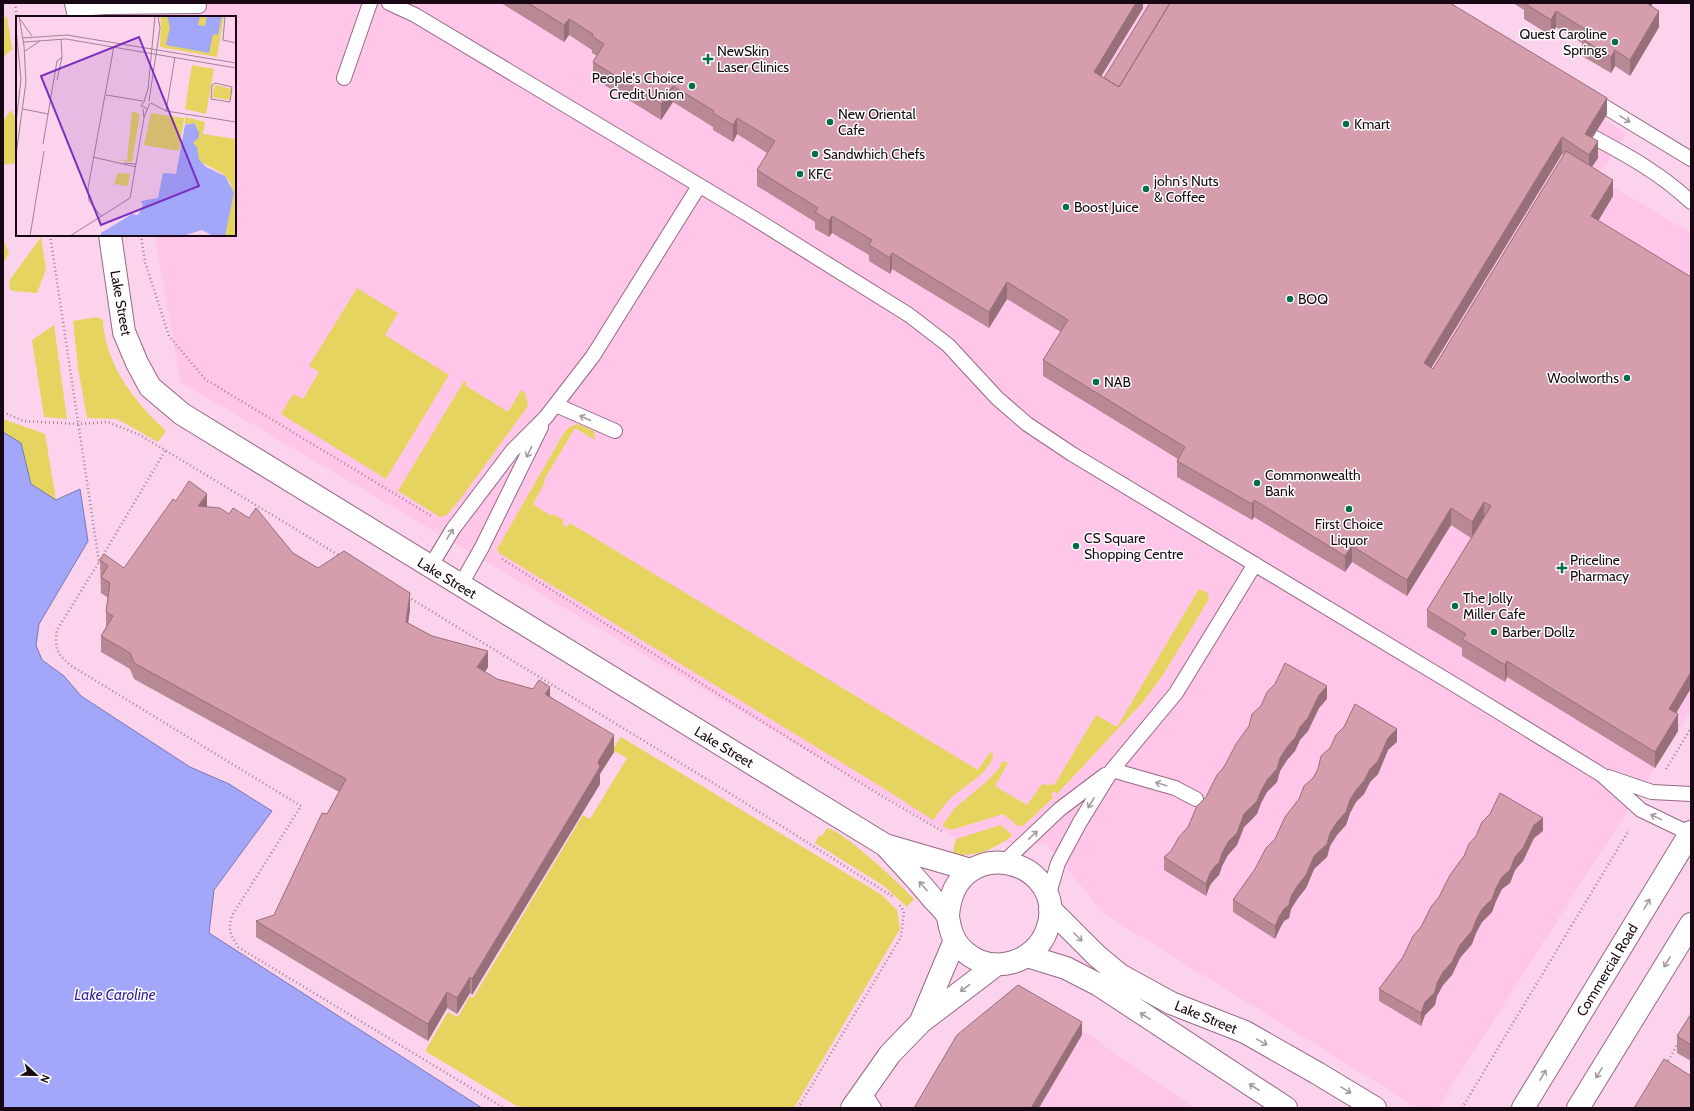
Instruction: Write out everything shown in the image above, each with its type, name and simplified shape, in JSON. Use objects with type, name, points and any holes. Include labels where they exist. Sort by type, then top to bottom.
[{"type":"street","name":"Lake Street","points":[[110,236],[124,332],[137,363],[150,387],[182,414],[460,586],[885,845],[971,870]]},
{"type":"street","name":"Commercial Road","points":[[1523,1108],[1691,833]]},
{"type":"street","name":"Lake Street","points":[[885,845],[948,916]]},
{"type":"street","points":[[1004,862],[1019,865],[1031,873],[1041,884],[1049,903],[1050,923],[1045,936],[1038,947],[1027,956],[1012,963],[996,965],[980,962],[966,953],[955,940],[950,929],[948,903],[953,890],[960,879],[971,870],[987,863],[1004,862]]},
{"type":"street","name":"Lake Street","points":[[1049,903],[1097,956],[1120,975],[1171,1002],[1245,1032],[1317,1072],[1375,1108]]},
{"type":"street","points":[[1578,1108],[1691,924]]},
{"type":"street","points":[[921,1022],[955,940]]},
{"type":"street","name":"Lake Street","points":[[1027,956],[1063,967],[1099,985],[1286,1108]]},
{"type":"street","points":[[863,1102],[890,1054],[921,1022],[996,965]]},
{"type":"lane","points":[[344,78],[370,3]]},
{"type":"lane","points":[[389,3],[415,15],[699,186],[909,315],[948,345],[997,398],[1027,424],[1072,454],[1602,775],[1642,810],[1691,833]]},
{"type":"lane","points":[[77,10],[106,7],[204,5]]},
{"type":"lane","points":[[171,16],[204,5]]},
{"type":"lane","points":[[1584,94],[1691,160]]},
{"type":"lane","points":[[1593,137],[1633,158],[1676,188],[1691,202]]},
{"type":"lane","points":[[430,567],[453,529],[512,451],[546,417],[593,356],[699,186]]},
{"type":"lane","points":[[556,405],[615,430]]},
{"type":"lane","points":[[460,586],[482,547],[546,417]]},
{"type":"lane","points":[[1049,903],[1057,867],[1080,822],[1112,770],[1176,693],[1255,564]]},
{"type":"lane","points":[[1112,770],[1175,788],[1196,799]]},
{"type":"lane","points":[[1004,862],[1060,809],[1112,770]]},
{"type":"lane","points":[[1602,775],[1652,792],[1691,794]]},
{"type":"path","points":[[15,3],[17,16]]},
{"type":"path","points":[[50,236],[99,562]]},
{"type":"path","points":[[141,236],[145,262],[169,336],[205,378],[453,529]]},
{"type":"path","points":[[3,412],[23,421],[79,424],[108,422],[140,435],[341,557]]},
{"type":"path","points":[[165,451],[57,630],[55,643],[59,655],[77,669],[300,806],[233,914],[229,924],[231,936],[238,947],[504,1108]]},
{"type":"path","points":[[482,547],[873,791],[950,836],[936,860]]},
{"type":"path","points":[[402,594],[723,789],[894,897]]},
{"type":"path","points":[[1652,792],[1691,728]]},
{"type":"path","points":[[1462,1108],[1642,810]]},
{"type":"path","points":[[904,922],[923,887]]},
{"type":"path","points":[[798,1108],[901,937],[904,922],[904,910],[897,901]]},
{"type":"path","points":[[1663,1069],[1679,1043]]},
{"type":"shaded area","name":"CS Square Shopping Centre","points":[[117,3],[1412,3],[1627,133],[1597,177],[1691,233],[1691,711],[1438,1108],[1418,1108],[1104,914],[1046,844],[963,842],[180,382],[155,236],[236,236],[236,16],[119,16]]},
{"type":"shaded area","points":[[7,16],[12,49],[3,58],[3,19]]},
{"type":"shaded area","points":[[11,110],[16,119],[16,163],[3,165],[3,121]]},
{"type":"shaded area","points":[[41,237],[46,269],[37,293],[13,291],[10,289],[9,281]]},
{"type":"shaded area","points":[[3,240],[9,253],[3,264]]},
{"type":"shaded area","points":[[357,288],[398,313],[385,335],[449,375],[386,479],[281,414],[293,394],[303,399],[319,372],[309,366]]},
{"type":"shaded area","points":[[97,317],[103,320],[109,352],[124,382],[143,408],[166,431],[158,442],[117,419],[87,418],[78,368],[73,321]]},
{"type":"shaded area","points":[[54,325],[67,419],[44,417],[32,340]]},
{"type":"shaded area","points":[[464,381],[467,382],[465,385],[508,412],[521,390],[525,393],[528,406],[464,494],[447,515],[440,517],[398,491]]},
{"type":"shaded area","points":[[3,419],[45,434],[56,500],[31,484],[21,443],[3,432]]},
{"type":"shaded area","points":[[578,424],[594,431],[595,440],[575,428],[544,480],[545,482],[533,504],[551,516],[553,514],[564,520],[562,524],[567,527],[570,523],[978,770],[990,752],[993,754],[992,760],[983,772],[951,798],[933,820],[499,553],[497,549],[565,431],[571,426]]},
{"type":"shaded area","points":[[1199,589],[1207,592],[1209,599],[1163,675],[1143,702],[1057,794],[1054,791],[1051,795],[1053,798],[1023,826],[1018,826],[1003,814],[951,830],[943,826],[955,808],[985,783],[1000,767],[1001,763],[1005,761],[1008,763],[995,786],[1027,805],[1042,784],[1055,784],[1096,715],[1117,727]]},
{"type":"shaded area","points":[[621,737],[882,895],[897,910],[900,929],[794,1108],[520,1108],[425,1051],[448,1012],[458,1017],[470,996],[473,998],[583,815],[590,819],[627,758],[612,750]]},
{"type":"shaded area","points":[[1001,825],[1012,836],[984,852],[969,855],[952,855],[956,839]]},
{"type":"shaded area","points":[[827,828],[859,848],[907,892],[914,899],[907,907],[884,886],[815,843],[819,835],[822,836]]},
{"type":"shaded area","points":[[1022,988],[1181,1099],[1196,1108],[914,1108]]},
{"type":"water","name":"Lake Caroline","points":[[3,432],[21,443],[31,484],[56,500],[80,489],[88,541],[39,624],[36,645],[42,660],[64,676],[81,696],[190,767],[229,784],[272,811],[214,890],[209,933],[482,1108],[3,1108]]},
{"type":"building","name":"CS Square Shopping Centre","points":[[528,3],[1136,3],[1094,72],[1119,87],[1170,3],[1450,3],[1607,98],[1585,134],[1598,141],[1589,155],[1562,137],[1424,363],[1433,369],[1566,151],[1613,180],[1591,216],[1691,277],[1691,672],[1669,709],[1678,714],[1655,752],[1507,661],[1505,665],[1462,639],[1466,634],[1427,610],[1491,506],[1484,502],[1472,522],[1451,508],[1407,580],[1352,546],[1345,556],[1254,500],[1252,504],[1177,461],[1185,447],[1043,360],[1068,320],[1007,282],[989,312],[892,253],[890,258],[869,245],[872,240],[832,216],[829,221],[815,212],[818,208],[757,170],[775,141],[737,118],[733,125],[713,113],[714,111],[673,86],[661,104],[593,62],[604,44],[592,36],[593,34],[569,19],[564,25]]},
{"type":"building","points":[[1150,3],[1170,3],[1119,87],[1104,78]]},
{"type":"building","name":"Quest Caroline Springs","points":[[1524,3],[1646,3],[1659,11],[1630,60],[1615,50],[1611,57],[1582,39],[1588,31],[1556,11],[1551,20]]},
{"type":"building","points":[[189,481],[207,494],[198,506],[220,508],[229,514],[233,508],[249,518],[256,508],[293,553],[318,568],[344,551],[410,593],[406,622],[432,636],[488,651],[477,667],[497,679],[533,689],[539,680],[550,687],[545,694],[614,735],[598,762],[600,767],[472,979],[470,977],[457,998],[447,992],[428,1024],[256,921],[274,915],[322,813],[327,814],[346,779],[134,663],[130,653],[101,636],[113,616],[106,612],[110,583],[101,577],[108,566],[100,560],[104,554],[124,568],[173,499],[176,501]]},
{"type":"building","points":[[1285,663],[1327,686],[1319,695],[1308,718],[1300,727],[1295,738],[1280,758],[1277,769],[1267,780],[1257,801],[1244,814],[1237,833],[1228,842],[1219,863],[1210,873],[1206,884],[1164,857],[1171,851],[1179,837],[1188,827],[1197,806],[1206,797],[1217,775],[1224,767],[1236,744],[1249,726],[1252,714],[1261,706],[1267,692],[1275,684]]},
{"type":"building","points":[[1355,704],[1397,729],[1388,738],[1378,761],[1370,769],[1364,781],[1356,790],[1350,800],[1346,812],[1330,833],[1327,844],[1314,856],[1306,875],[1291,896],[1289,905],[1280,915],[1275,926],[1233,900],[1255,869],[1266,848],[1275,839],[1285,817],[1299,799],[1304,786],[1313,778],[1318,769],[1321,756],[1330,748],[1336,735],[1344,727]]},
{"type":"building","points":[[1500,793],[1543,818],[1534,825],[1523,848],[1515,857],[1510,870],[1502,877],[1492,899],[1482,909],[1472,931],[1460,945],[1452,962],[1443,972],[1437,983],[1435,992],[1425,1002],[1421,1013],[1379,989],[1403,957],[1413,936],[1421,927],[1450,875],[1464,856],[1469,844],[1476,836],[1482,822],[1490,814]]},
{"type":"building","points":[[1018,985],[1082,1022],[1031,1108],[914,1108],[957,1035]]},
{"type":"building","points":[[1691,1014],[1691,1045],[1677,1036]]},
{"type":"building","points":[[1664,1059],[1691,1076],[1691,1108],[1634,1108]]},
{"type":"place","name":"Quest Caroline Springs","points":[[1615,42]]},
{"type":"place","name":"NewSkin Laser Clinics","points":[[708,59]]},
{"type":"place","name":"People's Choice Credit Union","points":[[692,86]]},
{"type":"place","name":"New Oriental Cafe","points":[[830,122]]},
{"type":"place","name":"Kmart","points":[[1346,124]]},
{"type":"place","name":"Sandwhich Chefs","points":[[815,154]]},
{"type":"place","name":"KFC","points":[[800,174]]},
{"type":"place","name":"john's Nuts & Coffee","points":[[1146,189]]},
{"type":"place","name":"Boost Juice","points":[[1066,207]]},
{"type":"place","name":"BOQ","points":[[1290,299]]},
{"type":"place","name":"Woolworths","points":[[1627,378]]},
{"type":"place","name":"NAB","points":[[1096,382]]},
{"type":"place","name":"Commonwealth Bank","points":[[1257,483]]},
{"type":"place","name":"First Choice Liquor","points":[[1349,509]]},
{"type":"place","name":"CS Square Shopping Centre","points":[[1076,546]]},
{"type":"place","name":"Priceline Pharmacy","points":[[1562,568]]},
{"type":"place","name":"The Jolly Miller Cafe","points":[[1455,606]]},
{"type":"place","name":"Barber Dollz","points":[[1494,632]]}]
